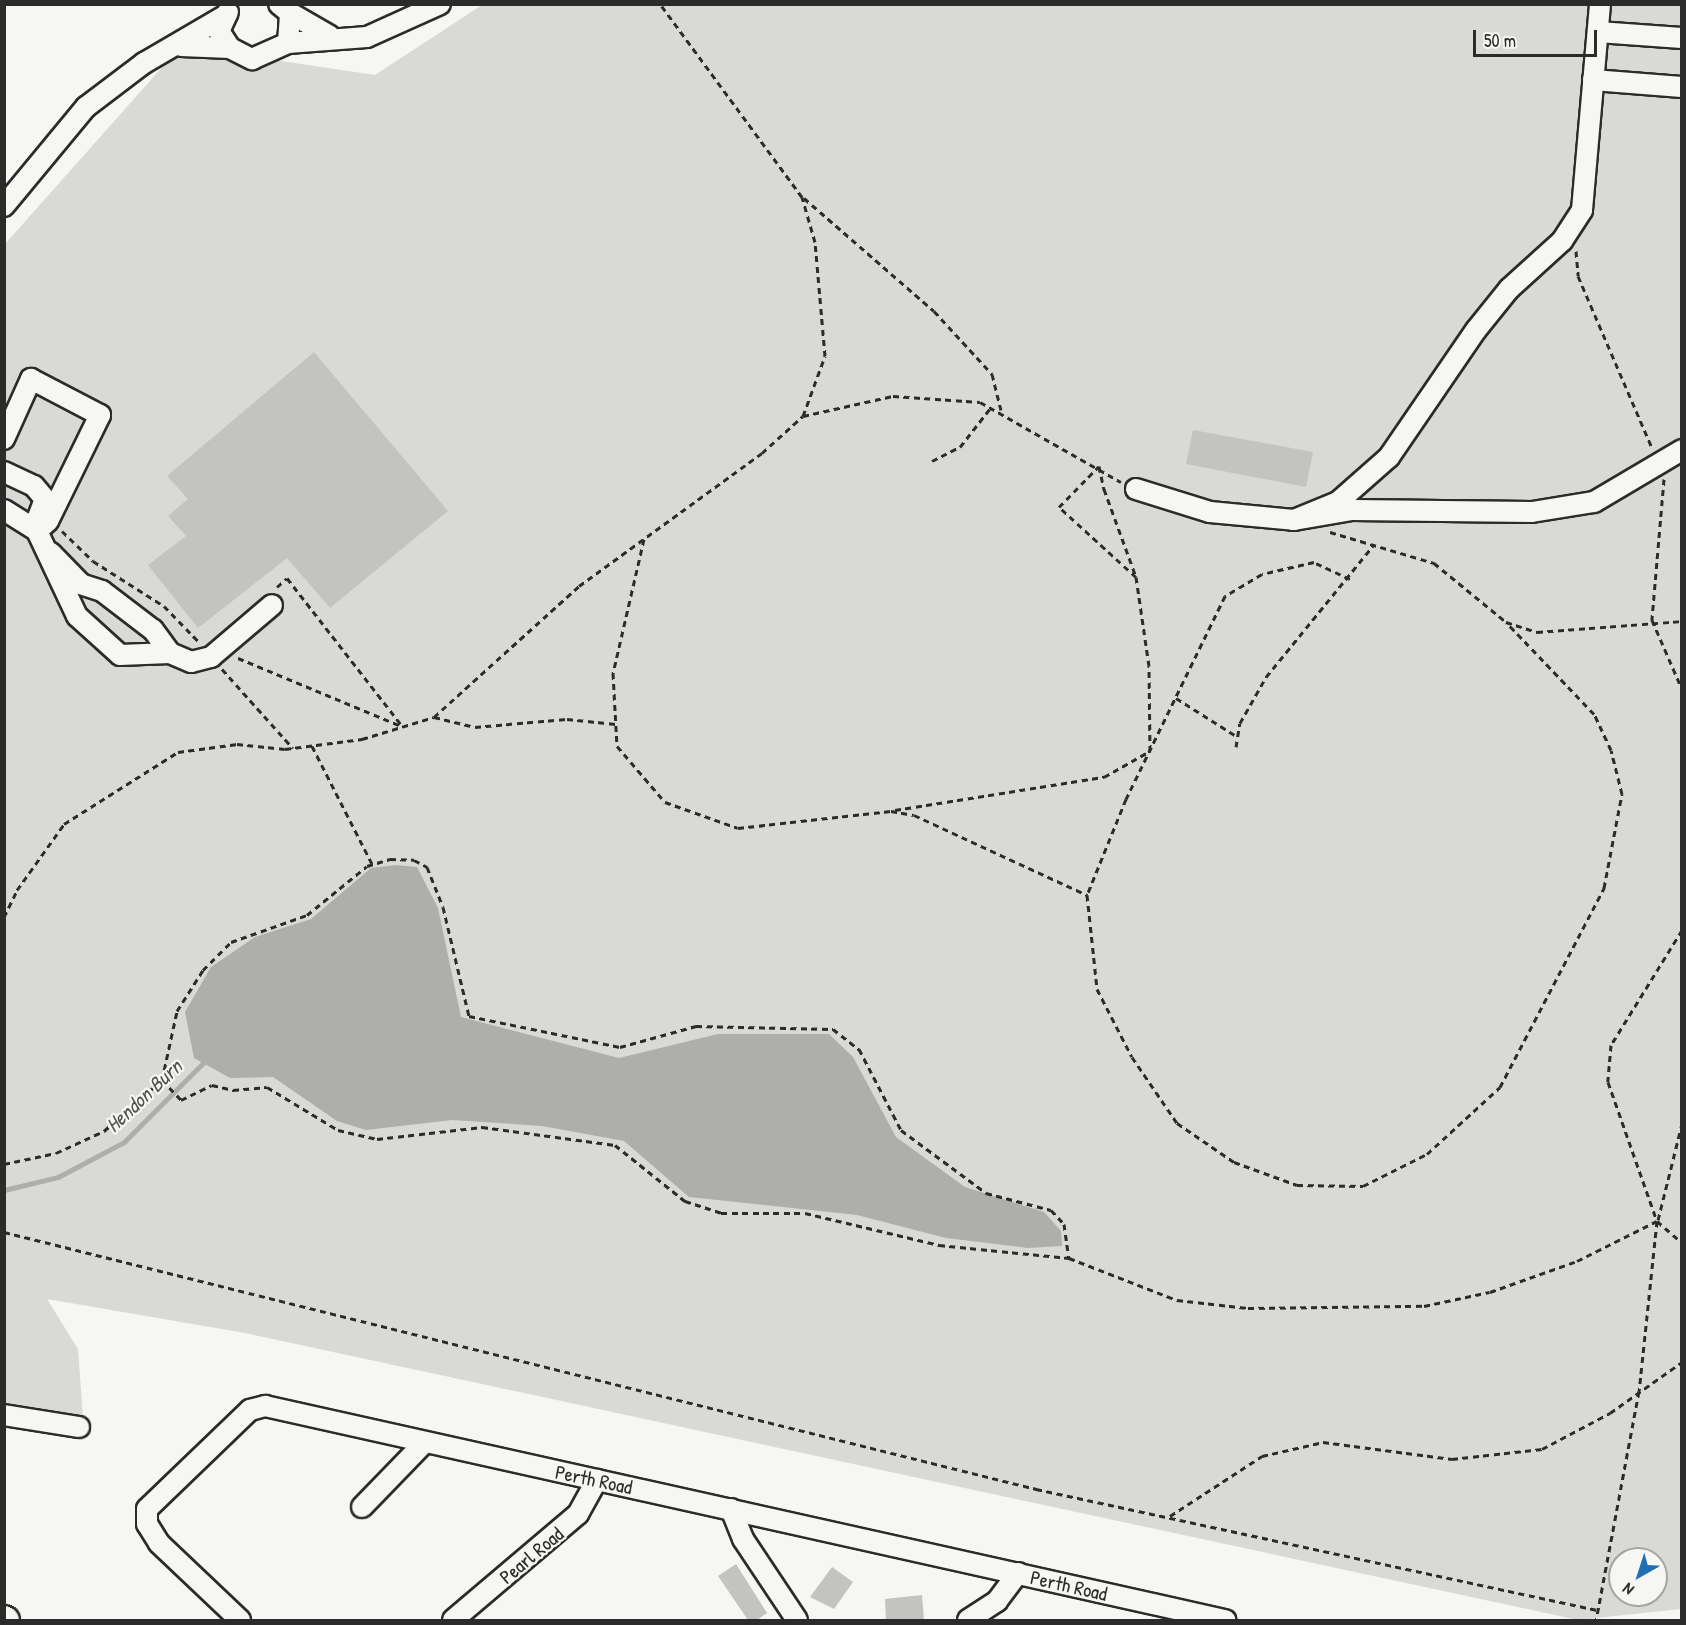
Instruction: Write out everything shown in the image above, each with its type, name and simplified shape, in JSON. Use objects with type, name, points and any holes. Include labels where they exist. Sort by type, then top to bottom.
[{"type":"street","points":[[181,46],[230,48],[252,59],[288,43],[330,36],[367,37],[440,4]]},
{"type":"street","points":[[1294,520],[1338,502],[1389,457],[1476,330],[1574,222],[1582,210],[1600,4]]},
{"type":"street","points":[[284,9],[330,36]]},
{"type":"street","points":[[284,9],[288,43]]},
{"type":"street","points":[[230,10],[219,31],[230,48]]},
{"type":"street","points":[[4,206],[86,107],[144,63],[181,46],[230,10]]},
{"type":"street","points":[[1598,33],[1682,38]]},
{"type":"street","points":[[1593,86],[1682,87]]},
{"type":"street","points":[[4,439],[31,379],[100,415],[48,521],[35,529]]},
{"type":"street","points":[[1136,489],[1210,512],[1294,520],[1352,510],[1532,512],[1594,502],[1682,450]]},
{"type":"street","points":[[4,471],[34,486],[45,499],[46,508],[35,529]]},
{"type":"street","points":[[4,510],[35,529],[51,553],[81,584],[102,591],[153,630],[170,653]]},
{"type":"street","points":[[51,553],[76,616],[120,654],[170,653],[191,662],[220,650],[272,605]]},
{"type":"street","name":"Perth Road","points":[[240,1620],[159,1543],[147,1524],[147,1509],[155,1497],[250,1410],[265,1406],[423,1444],[731,1509],[1225,1620]]},
{"type":"street","points":[[4,1415],[79,1427]]},
{"type":"street","points":[[362,1507],[423,1444]]},
{"type":"street","name":"Pearl Road","points":[[453,1620],[578,1514],[597,1480]]},
{"type":"street","points":[[731,1509],[743,1539],[797,1620]]},
{"type":"street","points":[[968,1620],[997,1601],[1018,1573]]},
{"type":"path","points":[[660,4],[802,197],[934,311],[992,374],[1001,410]]},
{"type":"path","points":[[4,917],[17,890],[64,824],[138,774],[178,752],[237,744],[312,746],[403,727],[434,717],[579,586],[762,453],[802,416],[825,356],[815,242],[802,197]]},
{"type":"path","points":[[1574,222],[1578,276],[1667,488],[1652,620],[1682,688]]},
{"type":"path","points":[[802,416],[893,396],[992,406],[1136,489]]},
{"type":"path","points":[[932,461],[960,447],[992,406]]},
{"type":"path","points":[[1099,466],[1136,578],[1149,666],[1150,751]]},
{"type":"path","points":[[1099,466],[1059,507],[1136,578]]},
{"type":"path","points":[[1328,531],[1434,563],[1506,622],[1594,714],[1611,750],[1622,794],[1604,888],[1546,1005],[1500,1087],[1427,1154],[1363,1186],[1297,1185],[1234,1162],[1177,1124],[1132,1057],[1097,989],[1087,895],[1150,751],[1225,596],[1262,574],[1314,562],[1350,579]]},
{"type":"path","points":[[644,539],[613,673],[617,747],[665,802],[738,828],[891,811],[1104,777],[1150,751]]},
{"type":"path","points":[[1236,747],[1238,737],[1266,677],[1350,579],[1373,546]]},
{"type":"path","points":[[272,605],[267,596],[287,578],[403,727]]},
{"type":"path","points":[[1506,622],[1537,632],[1652,620],[1682,621]]},
{"type":"path","points":[[220,650],[403,727]]},
{"type":"path","points":[[1176,698],[1238,737]]},
{"type":"path","points":[[434,717],[475,727],[567,719],[616,724]]},
{"type":"path","points":[[312,746],[372,864]]},
{"type":"path","points":[[891,811],[914,815],[1087,895]]},
{"type":"path","points":[[4,1164],[56,1153],[104,1131],[162,1080],[177,1011],[204,970],[231,942],[307,915],[372,864],[395,859],[427,867],[443,907],[462,1002],[475,1019],[620,1047],[696,1026],[833,1029],[859,1049],[901,1130],[986,1193],[1051,1210],[1064,1224],[1069,1258]]},
{"type":"path","points":[[1682,930],[1611,1045],[1608,1082],[1658,1221],[1682,1243]]},
{"type":"path","points":[[162,1080],[180,1098],[212,1085],[232,1090],[267,1087],[338,1130],[377,1139],[482,1127],[615,1145],[685,1201],[722,1213],[805,1213],[939,1245],[1069,1258],[1177,1300],[1335,1311],[1424,1306],[1490,1292],[1577,1261],[1658,1221]]},
{"type":"path","points":[[1596,1620],[1639,1391],[1658,1221],[1682,1124]]},
{"type":"path","points":[[4,1233],[1036,1489],[1170,1516],[1598,1610]]},
{"type":"path","points":[[1170,1516],[1262,1456],[1323,1442],[1452,1460],[1542,1449],[1639,1391],[1682,1362]]},
{"type":"shaded area","points":[[482,5],[1681,5],[1681,1609],[1578,1620],[245,1333],[47,1299],[78,1349],[83,1418],[5,1405],[5,244],[181,46],[375,75]]},
{"type":"shaded area","points":[[395,865],[417,867],[438,908],[461,1017],[619,1058],[718,1034],[829,1034],[853,1057],[896,1137],[965,1187],[1044,1212],[1061,1231],[1062,1246],[1028,1248],[946,1238],[857,1215],[689,1197],[624,1141],[542,1126],[452,1120],[366,1130],[337,1121],[273,1077],[230,1078],[194,1058],[185,1012],[211,967],[255,937],[311,919],[371,868]]},
{"type":"building","points":[[314,352],[448,511],[330,608],[287,558],[198,628],[148,565],[186,536],[168,516],[188,499],[167,476]]},
{"type":"building","points":[[1193,430],[1313,452],[1306,487],[1186,464]]},
{"type":"building","points":[[736,1564],[767,1613],[757,1620],[748,1620],[718,1576]]},
{"type":"building","points":[[832,1567],[853,1582],[834,1609],[810,1597]]},
{"type":"building","points":[[922,1595],[924,1620],[886,1620],[885,1599]]},
{"type":"waterway","name":"Hendon Burn","points":[[4,1190],[58,1177],[124,1142],[203,1063]]}]
